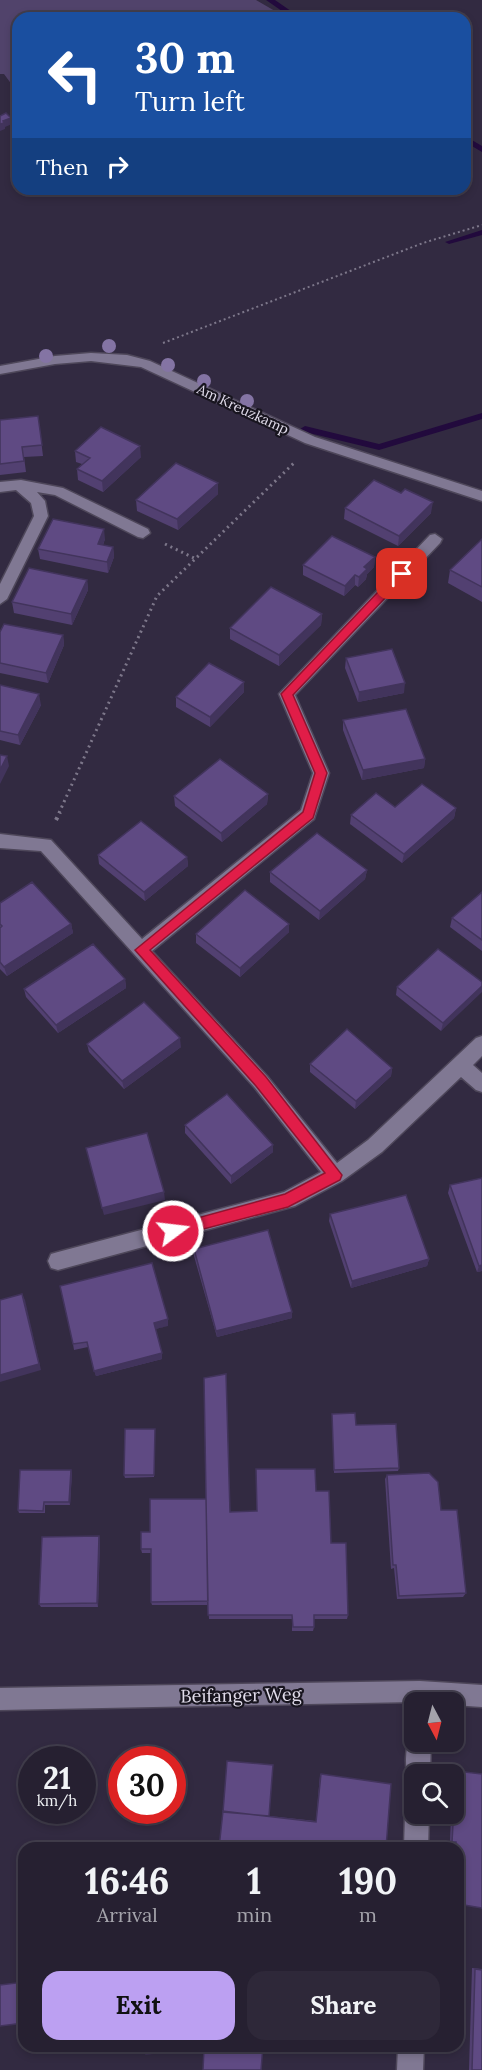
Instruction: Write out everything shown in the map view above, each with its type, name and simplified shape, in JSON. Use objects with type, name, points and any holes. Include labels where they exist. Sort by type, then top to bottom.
[{"type":"street","name":"Am Kreuzkamp","points":[[0,370],[58,360],[110,356],[130,359],[156,368],[316,442],[482,496]]},
{"type":"street","points":[[0,599],[41,516],[38,501],[19,485]]},
{"type":"street","points":[[0,487],[19,485],[58,491],[144,533]]},
{"type":"street","points":[[141,950],[308,814],[321,773],[286,694],[435,539]]},
{"type":"street","points":[[0,841],[45,845],[261,1082],[335,1175]]},
{"type":"street","points":[[58,1261],[288,1200],[335,1175],[375,1146],[482,1044]]},
{"type":"street","points":[[461,1066],[482,1084]]},
{"type":"street","name":"Beifanger Weg","points":[[464,1696],[482,1696]]},
{"type":"street","name":"Beifanger Weg","points":[[0,1699],[404,1697]]},
{"type":"street","points":[[416,1842],[417,1824]]},
{"type":"street","points":[[411,2052],[411,2070]]},
{"type":"path","points":[[130,359],[148,349],[423,243],[482,225]]},
{"type":"path","points":[[45,845],[156,596],[316,442]]},
{"type":"path","points":[[144,533],[194,558]]},
{"type":"shaded area","points":[[0,0],[256,0],[277,12],[12,12],[12,85],[4,74],[0,74]]},
{"type":"building","points":[[6,113],[11,118],[0,124],[0,116]]},
{"type":"building","points":[[38,416],[42,445],[22,447],[24,461],[0,464],[0,420]]},
{"type":"building","points":[[101,427],[140,446],[102,481],[77,469],[90,458],[75,451]]},
{"type":"building","points":[[176,463],[218,483],[177,519],[136,500]]},
{"type":"building","points":[[374,480],[401,493],[405,489],[433,502],[399,536],[345,508]]},
{"type":"building","points":[[53,519],[104,529],[98,544],[113,547],[107,562],[38,549]]},
{"type":"building","points":[[332,536],[375,557],[364,567],[367,569],[359,577],[355,575],[345,586],[303,565]]},
{"type":"building","points":[[482,539],[482,587],[450,570]]},
{"type":"building","points":[[29,568],[87,580],[71,614],[12,602]]},
{"type":"building","points":[[271,587],[322,614],[279,655],[230,628]]},
{"type":"building","points":[[4,624],[63,635],[46,673],[0,663],[0,632]]},
{"type":"building","points":[[392,649],[405,683],[359,692],[346,658]]},
{"type":"building","points":[[209,663],[244,682],[210,717],[176,697]]},
{"type":"building","points":[[0,685],[39,694],[18,735],[0,731]]},
{"type":"building","points":[[406,709],[425,759],[363,770],[343,720]]},
{"type":"building","points":[[0,755],[7,756],[0,770]]},
{"type":"building","points":[[220,759],[268,794],[221,833],[174,796]]},
{"type":"building","points":[[422,784],[456,808],[404,854],[351,815],[376,793],[395,807]]},
{"type":"building","points":[[141,821],[187,857],[144,892],[98,855]]},
{"type":"building","points":[[317,833],[367,870],[320,911],[270,872]]},
{"type":"building","points":[[32,882],[71,924],[4,967],[0,962],[0,928],[2,926],[0,924],[0,903]]},
{"type":"building","points":[[245,890],[289,924],[240,968],[196,934]]},
{"type":"building","points":[[482,892],[482,940],[452,918]]},
{"type":"building","points":[[93,944],[125,979],[56,1025],[24,989]]},
{"type":"building","points":[[438,949],[482,982],[482,986],[443,1023],[397,987]]},
{"type":"building","points":[[144,1002],[180,1038],[122,1081],[87,1044]]},
{"type":"building","points":[[347,1029],[392,1068],[356,1101],[310,1064]]},
{"type":"building","points":[[227,1094],[273,1145],[231,1176],[185,1125]]},
{"type":"building","points":[[147,1133],[164,1192],[102,1208],[86,1148]]},
{"type":"building","points":[[482,1178],[482,1265],[479,1266],[450,1185]]},
{"type":"building","points":[[406,1195],[429,1259],[352,1281],[330,1214]]},
{"type":"building","points":[[268,1230],[292,1312],[216,1331],[194,1249]]},
{"type":"building","points":[[152,1263],[168,1319],[154,1323],[162,1353],[94,1371],[87,1342],[73,1344],[60,1286]]},
{"type":"building","points":[[22,1294],[39,1364],[0,1375],[0,1300]]},
{"type":"building","points":[[226,1374],[230,1512],[257,1511],[256,1469],[315,1469],[316,1491],[329,1491],[331,1543],[346,1543],[348,1615],[314,1615],[314,1627],[293,1627],[292,1615],[208,1615],[204,1378]]},
{"type":"building","points":[[355,1413],[356,1425],[396,1424],[399,1468],[334,1470],[332,1414]]},
{"type":"building","points":[[125,1429],[155,1429],[154,1475],[124,1475]]},
{"type":"building","points":[[20,1470],[71,1470],[69,1502],[44,1502],[43,1511],[18,1510]]},
{"type":"building","points":[[429,1473],[438,1482],[441,1510],[457,1510],[466,1593],[399,1596],[396,1565],[393,1565],[387,1475]]},
{"type":"building","points":[[150,1499],[206,1499],[208,1601],[151,1602],[151,1549],[141,1549],[141,1532],[150,1532]]},
{"type":"building","points":[[99,1536],[97,1603],[39,1604],[42,1537]]},
{"type":"building","points":[[227,1761],[273,1765],[269,1816],[223,1812]]},
{"type":"building","points":[[464,1772],[482,1774],[482,1908],[464,1905],[464,1842],[452,1842],[453,1824],[464,1824]]},
{"type":"building","points":[[321,1774],[391,1784],[386,1842],[220,1842],[223,1811],[316,1822]]},
{"type":"building","points":[[475,1969],[482,1970],[482,2070],[472,2070]]},
{"type":"building","points":[[18,1983],[18,2024],[0,2026],[0,1985]]},
{"type":"building","points":[[204,2052],[262,2052],[261,2070],[203,2070]]},
{"type":"waterway","points":[[270,0],[288,12]]},
{"type":"waterway","points":[[471,142],[482,150]]},
{"type":"waterway","points":[[449,242],[482,232]]},
{"type":"waterway","points":[[305,429],[379,447],[482,416]]},
{"type":"route","points":[[173,1231],[288,1200],[335,1175],[261,1082],[141,950],[308,814],[321,773],[286,694],[402,574]]}]
